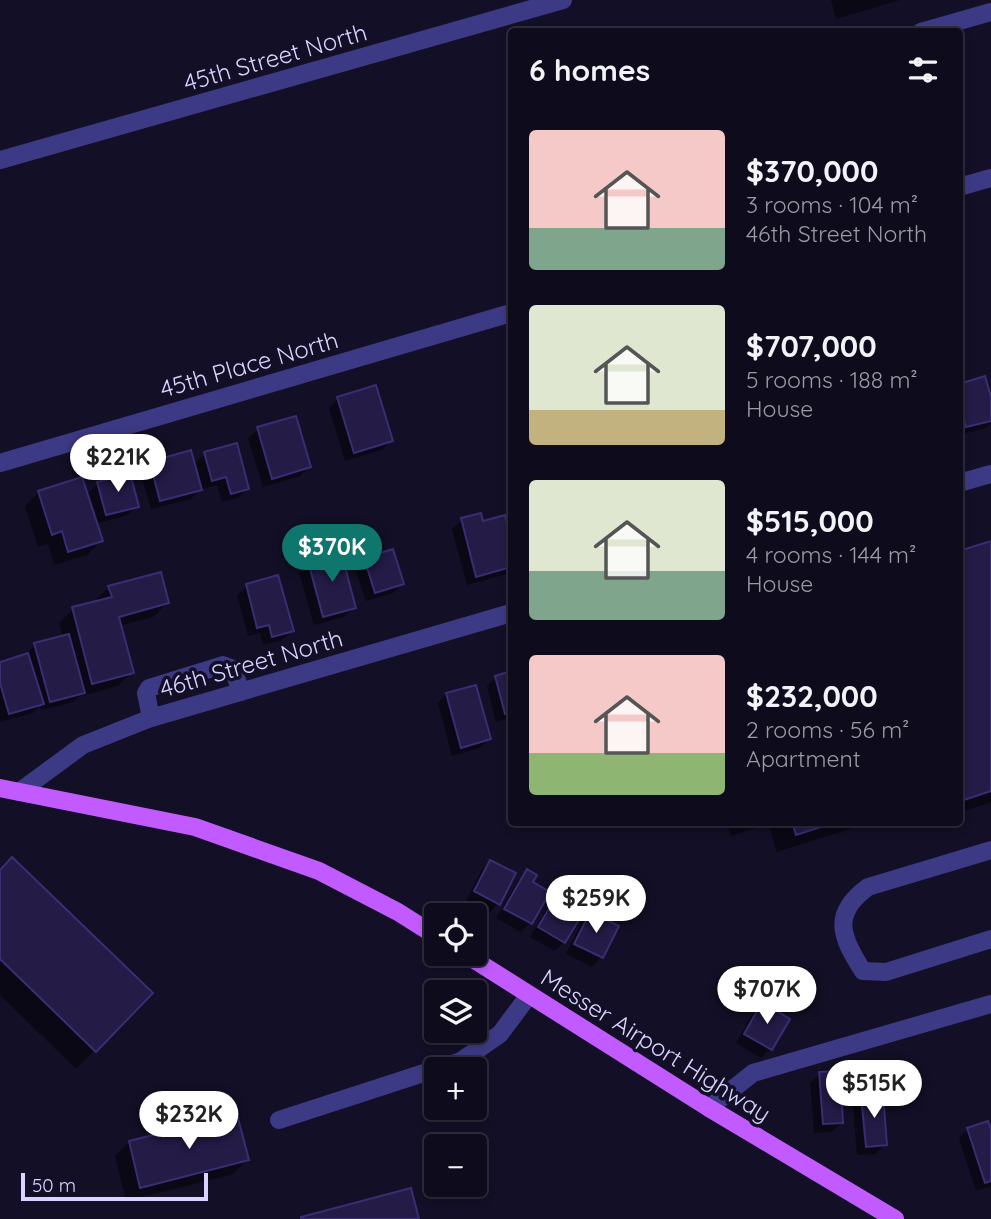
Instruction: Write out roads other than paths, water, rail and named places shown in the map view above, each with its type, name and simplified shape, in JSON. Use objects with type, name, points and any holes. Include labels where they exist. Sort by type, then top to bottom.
[{"type":"main road","points":[[0,788],[195,827],[319,871],[424,928]]},
{"type":"main road","name":"Messer Airport Highway","points":[[484,966],[709,1108],[895,1219]]},
{"type":"street","name":"45th Street North","points":[[0,160],[563,0]]},
{"type":"street","points":[[935,28],[991,12]]},
{"type":"street","points":[[963,186],[991,178]]},
{"type":"street","name":"45th Place North","points":[[0,463],[508,314]]},
{"type":"street","points":[[963,482],[991,474]]},
{"type":"street","name":"46th Street North","points":[[19,792],[83,745],[151,718],[508,614]]},
{"type":"street","points":[[151,718],[146,693],[149,688],[223,665],[233,669],[241,692]]},
{"type":"street","points":[[991,850],[868,887],[851,899],[842,922],[849,948],[863,971],[886,972],[991,939]]},
{"type":"street","points":[[467,1057],[500,1034],[530,995]]},
{"type":"street","points":[[709,1108],[753,1073],[991,1004]]},
{"type":"street","points":[[279,1120],[424,1073]]}]
